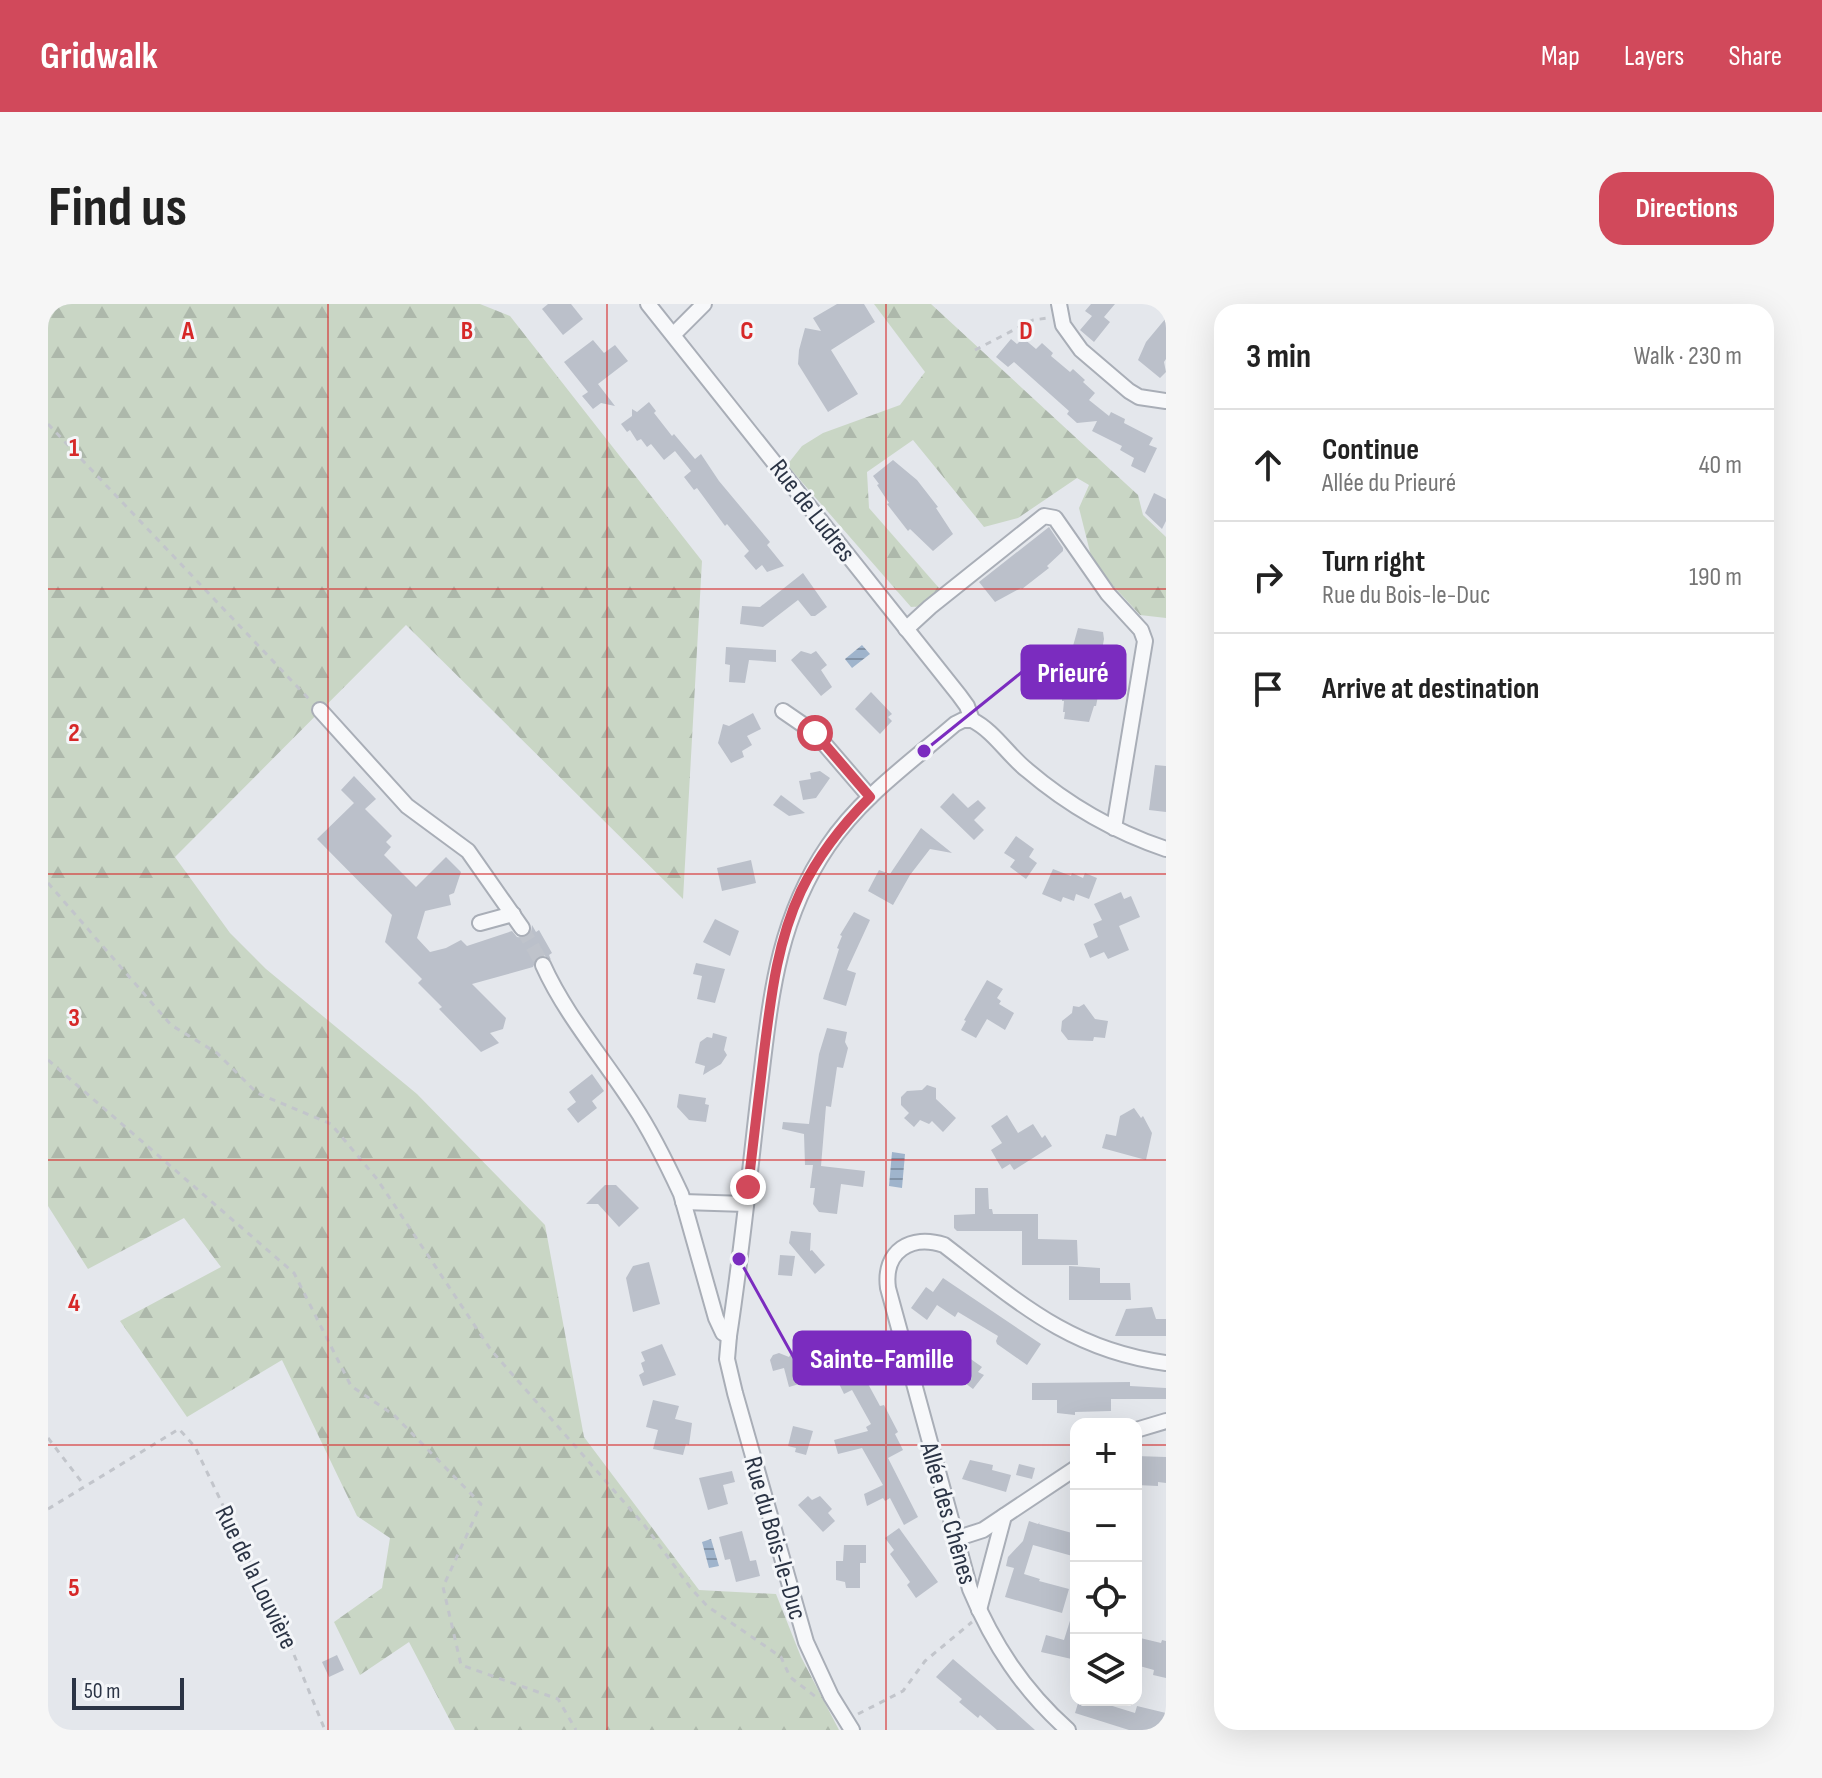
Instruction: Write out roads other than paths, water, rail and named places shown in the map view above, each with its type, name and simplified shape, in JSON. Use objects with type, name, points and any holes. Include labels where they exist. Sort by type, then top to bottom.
[{"type":"street","name":"Rue de Ludres","points":[[648,304],[967,706],[972,720],[1043,783],[1089,815],[1166,849]]},
{"type":"street","points":[[674,334],[704,304]]},
{"type":"street","points":[[1059,310],[1081,350],[1129,391],[1139,397],[1166,401]]},
{"type":"street","points":[[906,629],[1044,516],[1055,518],[1108,594],[1141,630],[1145,641],[1114,828]]},
{"type":"street","points":[[320,710],[407,806],[468,851],[522,928]]},
{"type":"street","points":[[783,711],[815,733],[870,797]]},
{"type":"street","name":"Rue du Bois-le-Duc","points":[[849,1725],[831,1696],[806,1642],[787,1582],[730,1374],[727,1359],[729,1336],[773,979],[784,934],[801,891],[840,830],[870,797],[955,724],[972,720]]},
{"type":"street","points":[[480,923],[513,914]]},
{"type":"street","name":"Rue du Bois-le-Duc","points":[[543,965],[567,1007],[636,1108],[673,1176],[716,1318],[723,1333],[729,1336]]},
{"type":"street","points":[[683,1202],[746,1204]]},
{"type":"street","name":"Allée des Chênes","points":[[1068,1730],[1023,1683],[995,1643],[980,1613],[955,1539],[888,1288],[887,1269],[895,1254],[908,1245],[933,1241],[944,1245],[1032,1313],[1069,1335],[1117,1354],[1166,1363]]},
{"type":"street","points":[[1142,1428],[1166,1421]]},
{"type":"street","points":[[955,1539],[983,1530],[1070,1472]]},
{"type":"street","points":[[980,1613],[1004,1516]]},
{"type":"water","points":[[862,645],[870,654],[852,668],[845,659]]},
{"type":"water","points":[[892,1152],[905,1154],[902,1188],[889,1186]]},
{"type":"water","points":[[711,1539],[719,1566],[709,1568],[702,1542]]},
{"type":"tunnel","points":[[522,928],[543,965]]},
{"type":"place","name":"Prieuré","points":[[924,751]]},
{"type":"place","name":"Sainte-Famille","points":[[739,1259]]}]
